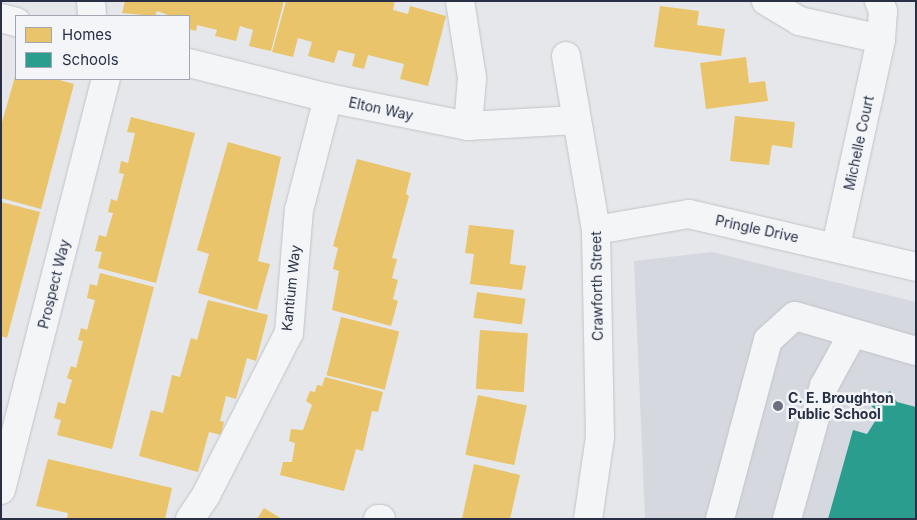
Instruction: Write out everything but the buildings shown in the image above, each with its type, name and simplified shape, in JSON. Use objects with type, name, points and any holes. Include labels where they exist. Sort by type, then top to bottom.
[{"type":"street","points":[[90,1],[92,15]]},
{"type":"street","points":[[460,1],[472,78],[468,126]]},
{"type":"street","points":[[766,1],[800,21],[881,39]]},
{"type":"street","name":"Michelle Court","points":[[836,246],[881,39],[883,11],[879,1]]},
{"type":"street","points":[[1,18],[15,22]]},
{"type":"street","name":"Crawforth Street","points":[[566,56],[596,230],[600,437],[588,519]]},
{"type":"street","name":"Elton Way","points":[[190,63],[328,98],[468,126],[577,120]]},
{"type":"street","name":"Prospect Way","points":[[1,490],[106,80]]},
{"type":"street","name":"Kantium Way","points":[[190,519],[206,495],[289,333],[299,210],[328,98]]},
{"type":"street","name":"Pringle Drive","points":[[596,230],[689,214],[836,246],[916,267]]},
{"type":"street","points":[[720,519],[768,340],[795,316],[916,352]]},
{"type":"street","points":[[787,519],[824,386],[853,333]]},
{"type":"shaded area","name":"C. E. Broughton Public School","points":[[712,252],[916,302],[916,519],[645,519],[634,261]]},
{"type":"place","name":"C. E. Broughton Public School","points":[[778,406]]}]
